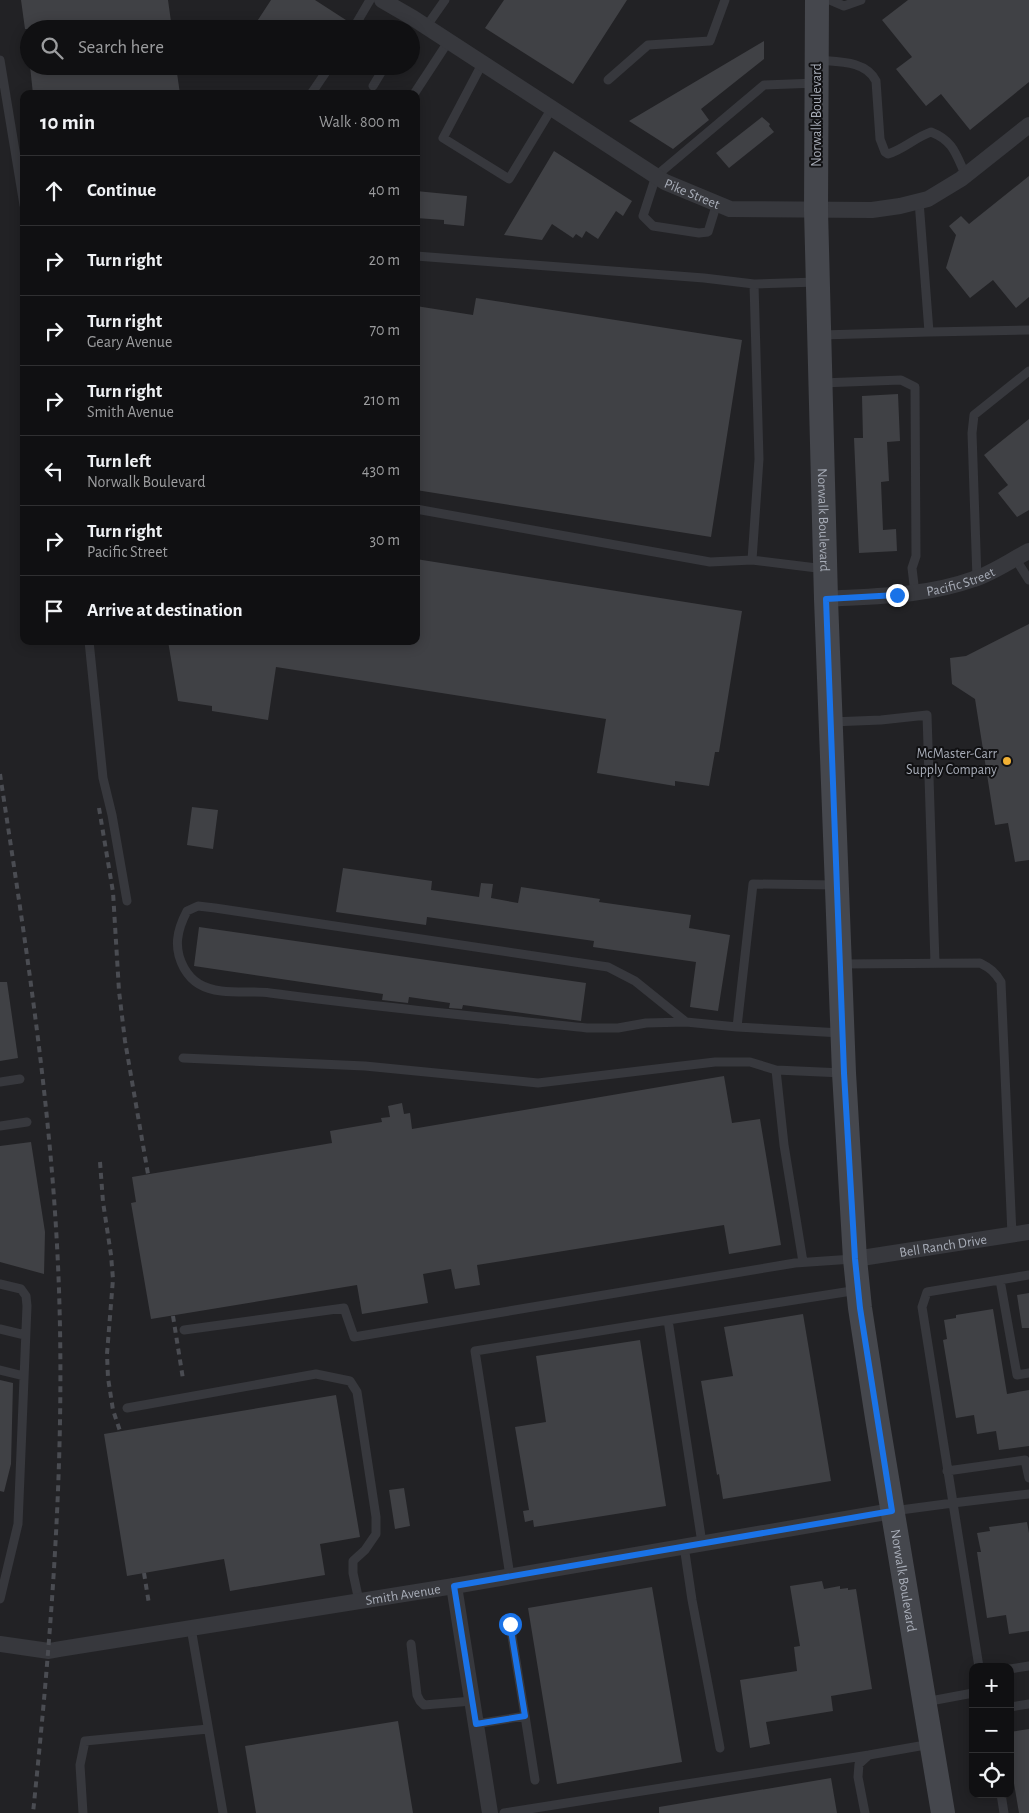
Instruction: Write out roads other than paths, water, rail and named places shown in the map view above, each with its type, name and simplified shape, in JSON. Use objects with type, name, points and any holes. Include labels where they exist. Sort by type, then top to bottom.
[{"type":"main road","name":"Norwalk Boulevard","points":[[817,0],[816,210],[826,599],[844,1073],[855,1259],[858,1290],[892,1511],[943,1813]]},
{"type":"street","name":"Pike Street","points":[[382,1],[408,20]]},
{"type":"street","name":"Pike Street","points":[[420,28],[448,42],[665,182],[730,209],[872,210],[928,199],[966,176],[1029,125]]},
{"type":"street","name":"Pacific Street","points":[[826,599],[939,590],[976,579],[1022,555]]},
{"type":"street","name":"Bell Ranch Drive","points":[[855,1259],[1029,1232]]},
{"type":"street","name":"Smith Avenue","points":[[0,1644],[48,1651],[359,1602],[892,1511]]},
{"type":"street","points":[[454,1586],[490,1813]]},
{"type":"lane","points":[[420,21],[445,0]]},
{"type":"lane","points":[[608,80],[648,45],[710,41],[725,0]]},
{"type":"lane","points":[[830,0],[844,6],[861,0]]},
{"type":"lane","points":[[362,20],[382,1]]},
{"type":"lane","points":[[417,90],[448,42]]},
{"type":"lane","points":[[0,60],[20,181]]},
{"type":"lane","points":[[817,60],[861,66],[874,75],[880,139],[885,152],[888,154],[898,151],[919,136],[931,132],[944,137],[951,145],[966,176]]},
{"type":"lane","points":[[482,64],[443,138],[509,179],[552,108]]},
{"type":"lane","points":[[314,90],[324,75]]},
{"type":"lane","points":[[372,86],[379,75]]},
{"type":"lane","points":[[716,203],[708,232],[699,234],[653,226],[643,216],[656,176],[764,84],[817,83]]},
{"type":"lane","points":[[919,201],[929,332]]},
{"type":"lane","points":[[420,256],[704,278],[754,284],[818,282]]},
{"type":"lane","points":[[752,560],[759,460],[754,284]]},
{"type":"lane","points":[[819,335],[1029,330]]},
{"type":"lane","points":[[976,579],[972,433],[974,415],[1029,371]]},
{"type":"lane","points":[[820,383],[901,380],[915,387],[916,556],[912,568],[915,593]]},
{"type":"lane","points":[[420,510],[710,562],[752,560],[826,569]]},
{"type":"lane","points":[[1022,555],[1029,580]]},
{"type":"lane","points":[[89,645],[103,778],[112,816],[127,901]]},
{"type":"lane","points":[[831,722],[881,720],[927,715],[936,963]]},
{"type":"lane","points":[[737,1027],[752,884],[837,885]]},
{"type":"lane","points":[[686,1022],[636,981],[608,968],[198,906],[187,910],[180,924],[177,956],[190,978],[200,985],[220,991],[262,992],[351,1004],[587,1028],[618,1028],[646,1023],[686,1022],[843,1033]]},
{"type":"lane","points":[[840,964],[980,963],[996,973],[1001,982],[1012,1235]]},
{"type":"lane","points":[[183,1058],[364,1066],[538,1083],[715,1062],[750,1062],[776,1070],[844,1073]]},
{"type":"lane","points":[[776,1070],[784,1145],[804,1262]]},
{"type":"lane","points":[[0,1082],[20,1079]]},
{"type":"lane","points":[[0,1126],[27,1122]]},
{"type":"lane","points":[[184,1330],[344,1308],[354,1337],[804,1262],[855,1259]]},
{"type":"lane","points":[[978,1663],[922,1307],[927,1292],[1029,1275]]},
{"type":"lane","points":[[1000,1280],[1017,1375],[1029,1373]]},
{"type":"lane","points":[[0,1284],[21,1288],[26,1296],[18,1524],[0,1599]]},
{"type":"lane","points":[[510,1576],[475,1351],[858,1290]]},
{"type":"lane","points":[[668,1320],[702,1543]]},
{"type":"lane","points":[[0,1329],[26,1335]]},
{"type":"lane","points":[[0,1370],[24,1376]]},
{"type":"lane","points":[[126,1408],[316,1374],[350,1381],[357,1392],[376,1516],[376,1534],[365,1550],[353,1561],[353,1573],[359,1602]]},
{"type":"lane","points":[[948,1471],[1025,1460],[1029,1478]]},
{"type":"lane","points":[[892,1511],[1029,1494]]},
{"type":"lane","points":[[684,1546],[720,1748]]},
{"type":"lane","points":[[510,1624],[535,1780]]},
{"type":"lane","points":[[191,1628],[223,1813]]},
{"type":"lane","points":[[411,1644],[417,1695],[420,1702],[424,1705],[472,1701]]},
{"type":"lane","points":[[1014,1668],[1029,1666]]},
{"type":"lane","points":[[924,1702],[969,1694]]},
{"type":"lane","points":[[1014,1706],[1029,1704]]},
{"type":"lane","points":[[476,1724],[525,1716]]},
{"type":"lane","points":[[83,1813],[80,1765],[85,1741],[208,1729]]},
{"type":"lane","points":[[504,1813],[932,1744]]},
{"type":"lane","points":[[864,1813],[858,1777],[859,1764],[869,1755]]},
{"type":"lane","points":[[1002,1798],[1004,1813]]},
{"type":"railway","points":[[0,774],[29,967],[45,1095],[56,1225],[59,1290],[60,1421],[55,1552],[46,1682],[33,1813]]},
{"type":"railway","points":[[99,808],[113,892],[119,991],[125,1041],[148,1174]]},
{"type":"railway","points":[[100,1162],[113,1279],[107,1354],[108,1378],[113,1410],[120,1431]]},
{"type":"railway","points":[[173,1316],[183,1379]]},
{"type":"railway","points":[[144,1573],[149,1604]]},
{"type":"place","name":"McMaster-Carr Supply Company","points":[[1007,761]]}]
